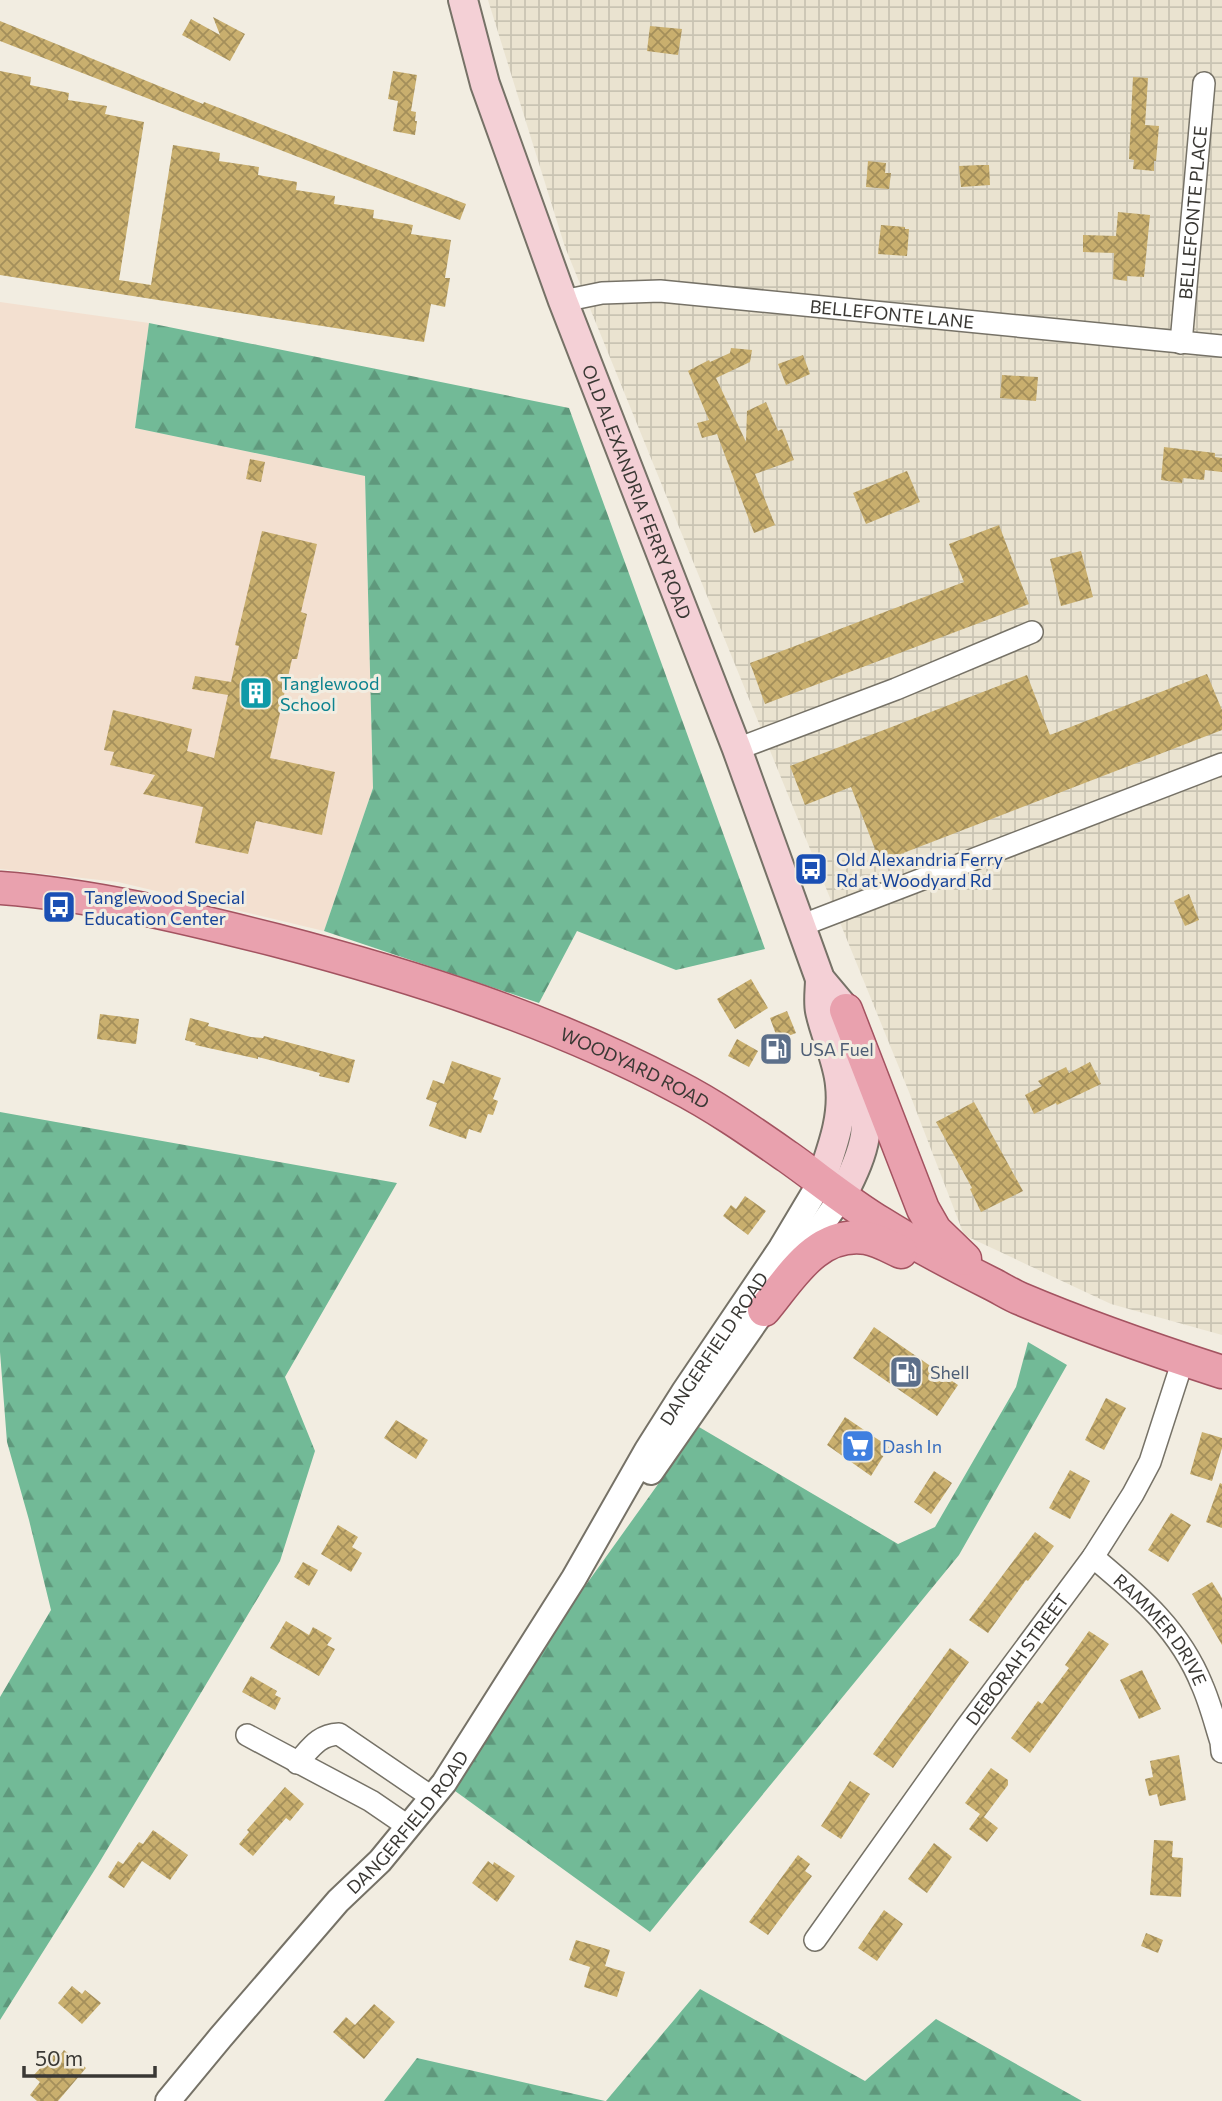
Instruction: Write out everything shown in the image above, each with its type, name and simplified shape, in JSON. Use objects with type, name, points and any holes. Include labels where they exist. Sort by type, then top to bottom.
[{"type":"main road","name":"OLD ALEXANDRIA FERRY ROAD","points":[[463,0],[485,84],[563,301],[737,749],[820,979],[846,1010],[867,1105],[868,1121],[857,1166],[831,1189]]},
{"type":"main road","name":"WOODYARD ROAD","points":[[0,888],[68,895],[171,915],[342,958],[474,999],[587,1044],[677,1086],[731,1118],[879,1222],[924,1249],[1018,1298],[1084,1325],[1222,1372]]},
{"type":"main road","name":"OLD ALEXANDRIA FERRY ROAD","points":[[820,979],[819,1009],[835,1060],[841,1101],[831,1189]]},
{"type":"main road","points":[[846,1010],[923,1209],[935,1230],[998,1287]]},
{"type":"main road","points":[[764,1310],[807,1258],[820,1247],[850,1238],[867,1238],[917,1260],[998,1287]]},
{"type":"street","name":"BELLEFONTE PLACE","points":[[1181,343],[1204,83]]},
{"type":"street","name":"BELLEFONTE LANE","points":[[563,301],[602,293],[660,291],[1222,346]]},
{"type":"street","points":[[737,749],[896,689],[1032,632]]},
{"type":"street","points":[[800,926],[1222,764]]},
{"type":"street","name":"DANGERFIELD ROAD","points":[[610,1517],[650,1474],[764,1310],[831,1189]]},
{"type":"street","name":"DANGERFIELD ROAD","points":[[168,2101],[338,1901],[380,1861],[433,1798],[574,1578],[672,1410],[781,1248],[831,1189]]},
{"type":"street","name":"DEBORAH STREET","points":[[815,1940],[965,1729],[1093,1557],[1144,1475],[1183,1360]]},
{"type":"street","name":"RAMMER DRIVE","points":[[1093,1557],[1160,1617],[1185,1650],[1202,1685],[1222,1752]]},
{"type":"street","points":[[297,1763],[318,1741],[327,1735],[339,1734],[433,1798]]},
{"type":"street","points":[[247,1735],[371,1801],[409,1827]]},
{"type":"shaded area","points":[[488,0],[1222,0],[1222,1335],[1111,1304],[964,1235],[909,1092],[565,247]]},
{"type":"shaded area","points":[[0,302],[149,323],[135,428],[365,476],[373,788],[324,931],[118,882],[0,869]]},
{"type":"green space","points":[[149,323],[569,408],[765,949],[676,970],[577,931],[539,1003],[324,931],[373,788],[365,476],[135,428]]},
{"type":"green space","points":[[0,1112],[397,1183],[285,1377],[315,1451],[280,1561],[99,1863],[0,2020],[0,1697],[51,1610],[7,1442],[0,1352]]},
{"type":"green space","points":[[1028,1342],[1067,1365],[959,1555],[650,1932],[444,1783],[699,1427],[898,1544],[935,1527],[1016,1387]]},
{"type":"green space","points":[[700,1989],[865,2081],[936,2019],[1082,2101],[606,2101]]},
{"type":"green space","points":[[417,2058],[605,2101],[384,2101]]},
{"type":"building","points":[[213,17],[245,34],[230,61],[182,35],[191,19],[220,35]]},
{"type":"building","points":[[0,21],[203,104],[204,102],[466,204],[460,220],[0,41]]},
{"type":"building","points":[[650,26],[682,29],[678,55],[647,51]]},
{"type":"building","points":[[0,71],[31,77],[30,85],[69,93],[68,100],[107,106],[105,114],[144,122],[119,280],[151,285],[173,145],[220,153],[219,161],[259,167],[258,175],[297,182],[296,190],[335,196],[334,204],[374,210],[373,218],[413,225],[411,234],[451,240],[445,278],[450,278],[445,307],[431,304],[424,342],[0,275]]},
{"type":"building","points":[[393,71],[417,75],[411,111],[416,112],[415,135],[393,131],[398,101],[388,99]]},
{"type":"building","points":[[1133,77],[1148,78],[1145,125],[1159,126],[1154,171],[1133,169],[1134,160],[1129,159]]},
{"type":"building","points":[[868,161],[886,163],[885,173],[891,173],[889,189],[866,187]]},
{"type":"building","points":[[989,165],[990,185],[961,187],[959,166]]},
{"type":"building","points":[[1118,212],[1150,215],[1144,277],[1127,276],[1127,281],[1113,279],[1114,253],[1083,252],[1083,235],[1116,236]]},
{"type":"building","points":[[881,225],[909,229],[907,256],[878,254]]},
{"type":"building","points":[[731,348],[752,350],[750,362],[716,378],[746,442],[747,411],[766,402],[778,431],[782,429],[794,460],[755,474],[775,525],[754,533],[717,434],[702,438],[697,423],[709,420],[688,371],[730,353]]},
{"type":"building","points":[[803,355],[810,374],[786,385],[778,364]]},
{"type":"building","points":[[1002,375],[1038,377],[1036,401],[1000,398]]},
{"type":"building","points":[[1164,447],[1215,453],[1215,457],[1222,458],[1222,472],[1205,470],[1204,480],[1183,478],[1182,483],[1161,480]]},
{"type":"building","points":[[250,459],[265,462],[261,482],[246,479]]},
{"type":"building","points":[[907,471],[920,502],[866,524],[853,493]]},
{"type":"building","points":[[999,525],[1029,604],[765,704],[750,663],[964,582],[949,544]]},
{"type":"building","name":"Tanglewood School","points":[[262,531],[317,544],[301,612],[307,614],[297,659],[292,659],[270,758],[335,772],[322,835],[256,821],[248,854],[195,843],[203,807],[143,794],[155,775],[110,765],[114,752],[104,750],[113,710],[192,729],[187,751],[214,758],[228,695],[192,689],[195,676],[231,682],[239,646],[235,645]]},
{"type":"building","points":[[1081,551],[1093,597],[1061,606],[1050,559]]},
{"type":"building","points":[[1207,674],[1222,710],[1222,730],[880,862],[851,787],[805,805],[790,766],[1027,675],[1050,735]]},
{"type":"building","points":[[1189,894],[1199,920],[1185,926],[1174,901]]},
{"type":"building","points":[[751,979],[768,1008],[735,1029],[717,999]]},
{"type":"building","points":[[787,1011],[796,1033],[778,1040],[770,1018]]},
{"type":"building","points":[[100,1014],[139,1019],[136,1044],[97,1039]]},
{"type":"building","points":[[190,1018],[209,1023],[208,1026],[251,1037],[264,1036],[355,1060],[349,1083],[258,1057],[195,1045],[196,1043],[185,1040]]},
{"type":"building","points":[[737,1039],[758,1051],[749,1067],[728,1056]]},
{"type":"building","points":[[452,1061],[501,1078],[493,1099],[498,1101],[493,1115],[488,1114],[481,1133],[469,1129],[466,1139],[429,1126],[437,1103],[426,1099],[433,1080],[444,1084]]},
{"type":"building","points":[[1090,1062],[1101,1084],[1034,1114],[1025,1095],[1042,1086],[1038,1081],[1066,1067],[1069,1073]]},
{"type":"building","points":[[974,1102],[1023,1191],[981,1212],[970,1189],[972,1188],[936,1122]]},
{"type":"building","points":[[745,1196],[766,1211],[748,1235],[723,1216],[731,1205],[736,1209]]},
{"type":"building","name":"Shell","points":[[874,1327],[958,1385],[937,1416],[853,1358]]},
{"type":"building","points":[[1106,1398],[1126,1408],[1104,1450],[1085,1440]]},
{"type":"building","name":"Dash In","points":[[845,1417],[889,1447],[871,1476],[827,1445]]},
{"type":"building","points":[[396,1420],[428,1440],[416,1459],[384,1438]]},
{"type":"building","points":[[1202,1432],[1222,1438],[1222,1448],[1212,1481],[1190,1474]]},
{"type":"building","points":[[1070,1470],[1090,1481],[1070,1519],[1049,1508]]},
{"type":"building","points":[[934,1471],[952,1483],[931,1514],[914,1502]]},
{"type":"building","points":[[1220,1483],[1222,1484],[1222,1528],[1206,1522]]},
{"type":"building","points":[[1171,1513],[1191,1525],[1168,1562],[1148,1550]]},
{"type":"building","points":[[338,1525],[358,1537],[352,1547],[362,1553],[351,1572],[321,1554]]},
{"type":"building","points":[[1035,1532],[1054,1546],[988,1633],[969,1620]]},
{"type":"building","points":[[303,1562],[318,1570],[309,1586],[294,1577]]},
{"type":"building","points":[[1212,1582],[1222,1598],[1222,1645],[1192,1594]]},
{"type":"building","points":[[286,1621],[309,1635],[313,1627],[332,1638],[327,1645],[335,1649],[319,1676],[270,1648]]},
{"type":"building","points":[[1089,1631],[1109,1644],[1030,1753],[1011,1738],[1038,1701],[1042,1704],[1069,1668],[1065,1665]]},
{"type":"building","points":[[950,1648],[969,1662],[893,1768],[873,1754]]},
{"type":"building","points":[[1142,1670],[1161,1709],[1139,1719],[1120,1680]]},
{"type":"building","points":[[251,1676],[277,1691],[275,1695],[281,1698],[275,1710],[242,1692]]},
{"type":"building","points":[[1179,1755],[1186,1800],[1160,1806],[1157,1794],[1149,1796],[1145,1779],[1153,1777],[1150,1761]]},
{"type":"building","points":[[991,1768],[1008,1780],[1008,1785],[984,1817],[965,1803]]},
{"type":"building","points":[[850,1781],[870,1794],[841,1839],[821,1826]]},
{"type":"building","points":[[285,1787],[304,1804],[290,1821],[286,1818],[253,1856],[239,1844],[249,1832],[247,1830]]},
{"type":"building","points":[[980,1814],[998,1828],[987,1842],[969,1829]]},
{"type":"building","points":[[153,1830],[188,1855],[170,1880],[142,1861],[124,1888],[108,1877],[118,1861],[123,1864],[139,1842],[143,1844]]},
{"type":"building","points":[[1154,1840],[1173,1841],[1172,1857],[1183,1858],[1181,1897],[1150,1895]]},
{"type":"building","points":[[934,1843],[952,1857],[927,1893],[908,1879]]},
{"type":"building","points":[[798,1855],[810,1864],[805,1871],[812,1876],[768,1935],[749,1922]]},
{"type":"building","points":[[488,1861],[515,1876],[497,1902],[472,1883]]},
{"type":"building","points":[[884,1910],[903,1924],[877,1961],[858,1948]]},
{"type":"building","points":[[1146,1933],[1163,1940],[1158,1953],[1141,1946]]},
{"type":"building","points":[[576,1940],[610,1950],[605,1966],[625,1972],[617,1997],[584,1987],[590,1967],[569,1960]]},
{"type":"building","points":[[72,1986],[82,1994],[85,1990],[101,2003],[82,2024],[58,2003]]},
{"type":"building","points":[[374,2004],[395,2022],[364,2059],[333,2032],[346,2017],[355,2025]]},
{"type":"building","points":[[64,2050],[86,2068],[58,2101],[37,2101],[30,2095],[40,2082],[33,2076],[54,2053],[59,2057]]},
{"type":"place","name":"Tanglewood School","points":[[256,693]]},
{"type":"place","name":"Old Alexandria Ferry Rd at Woodyard Rd","points":[[811,869]]},
{"type":"place","name":"Tanglewood Special Education Center","points":[[59,907]]},
{"type":"place","name":"USA Fuel","points":[[776,1049]]},
{"type":"place","name":"Shell","points":[[906,1372]]},
{"type":"place","name":"Dash In","points":[[858,1446]]}]
